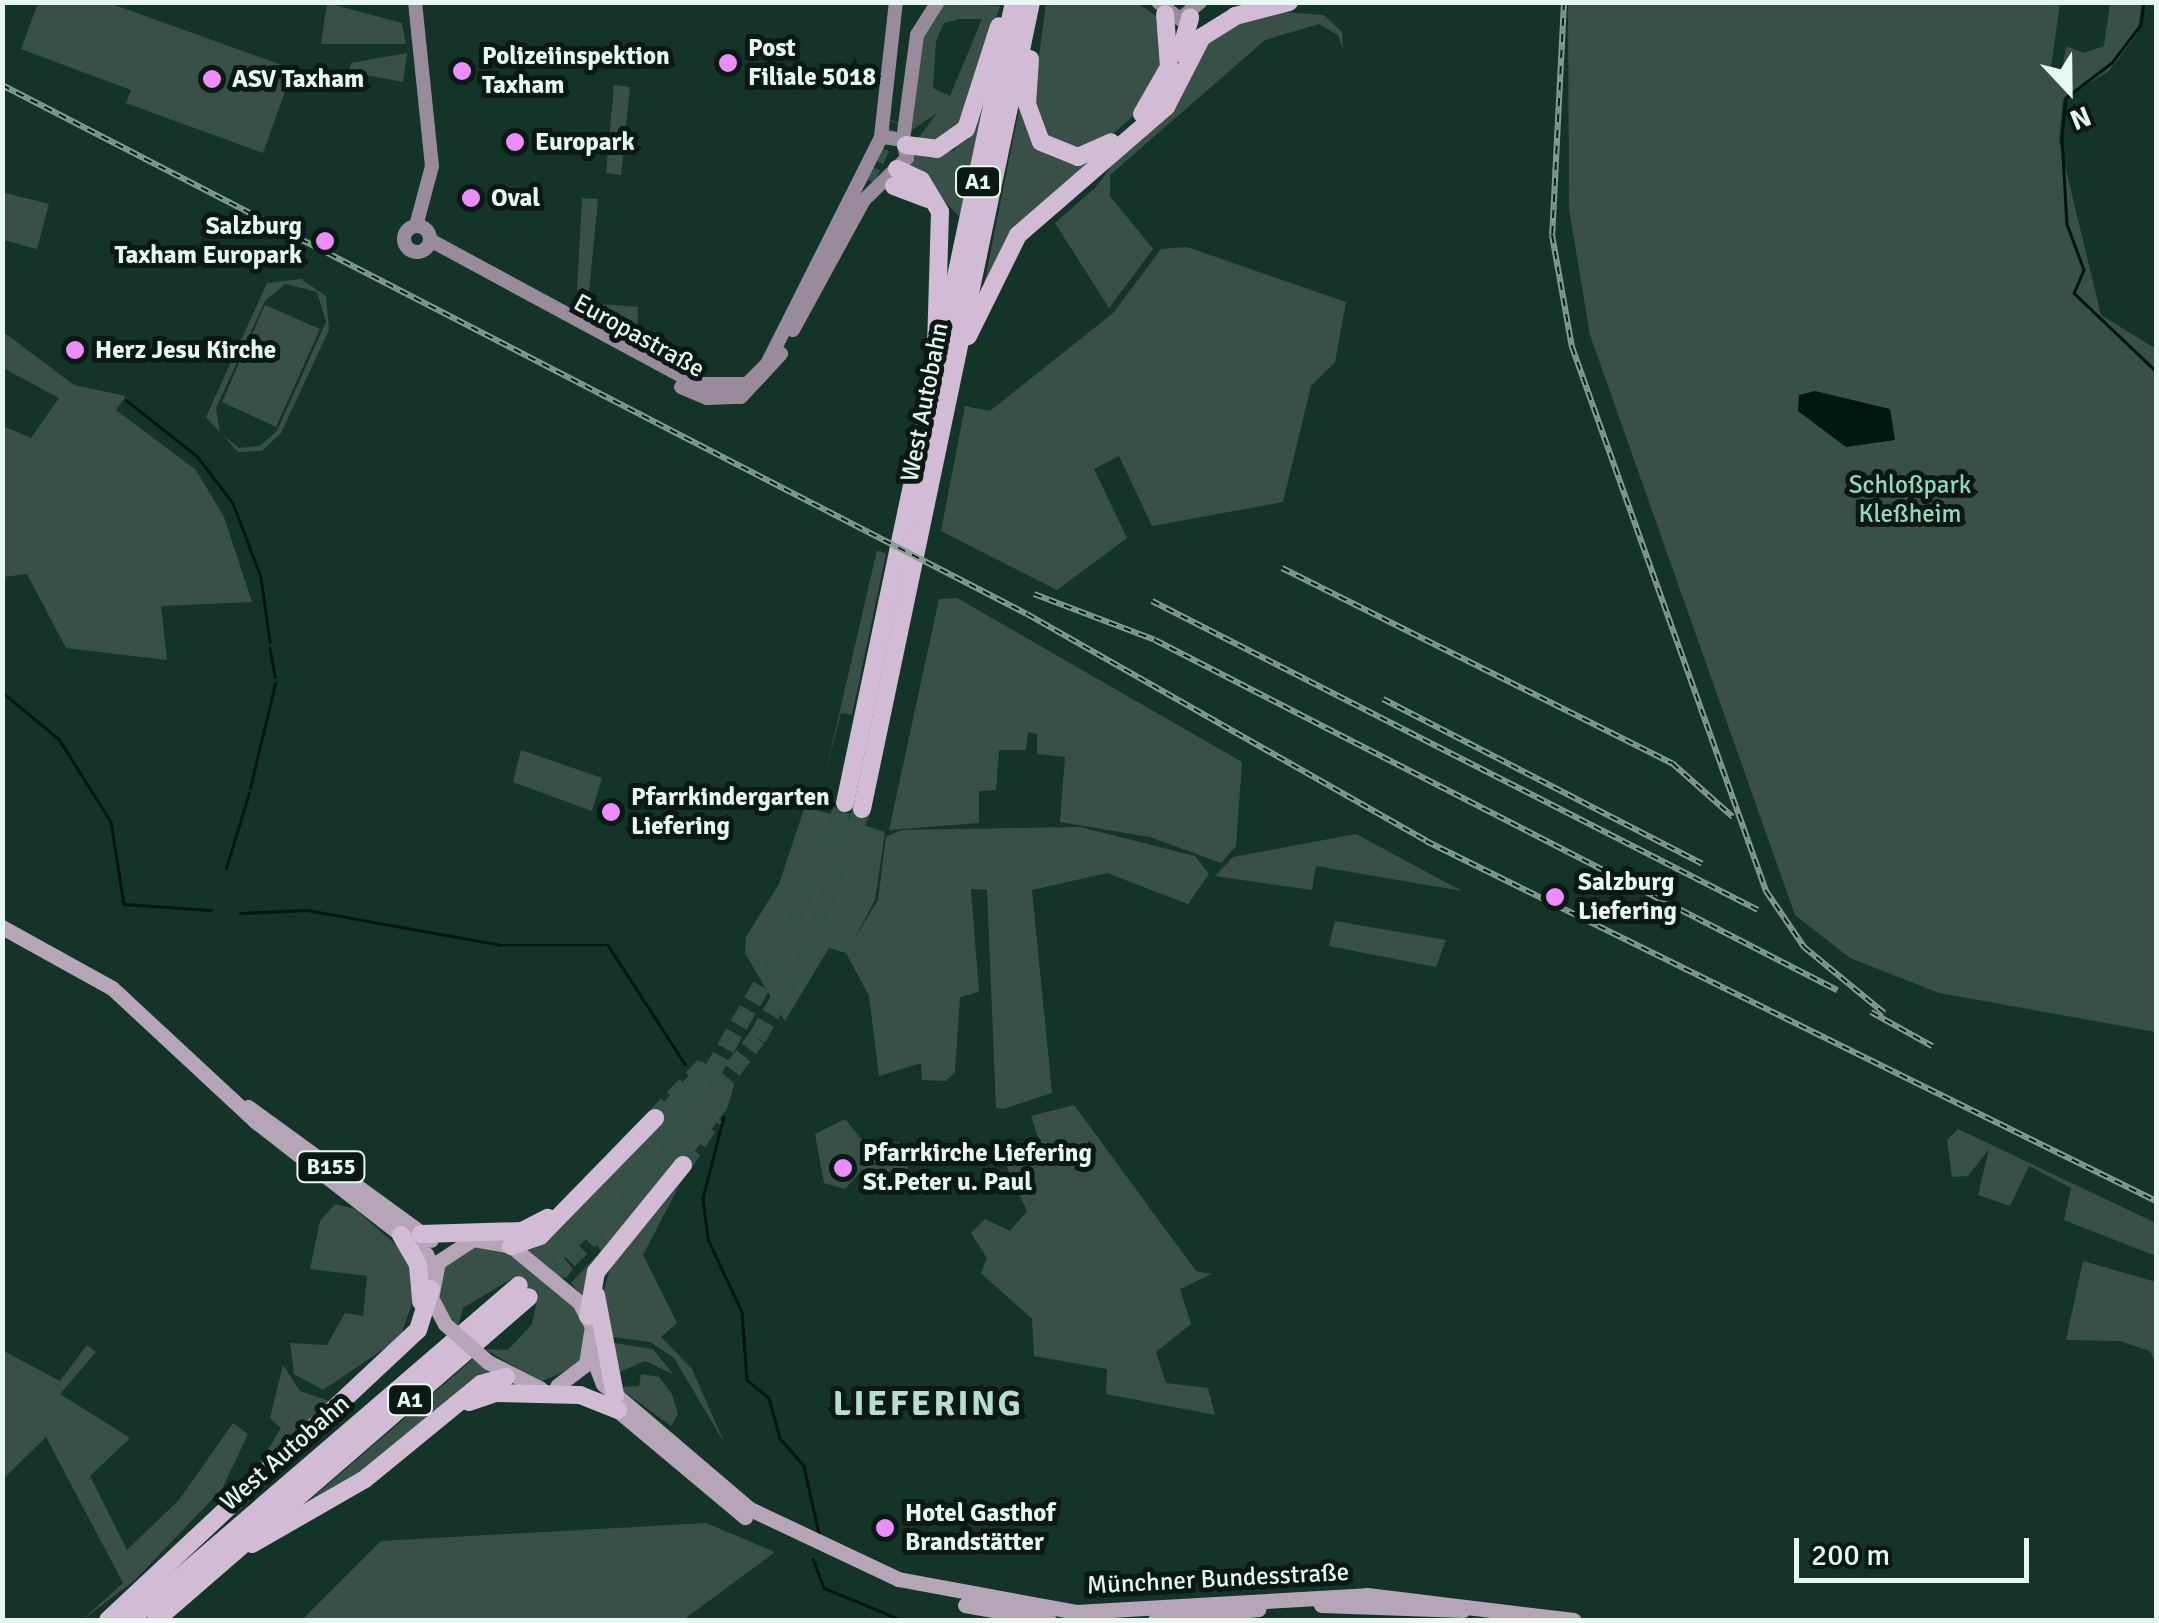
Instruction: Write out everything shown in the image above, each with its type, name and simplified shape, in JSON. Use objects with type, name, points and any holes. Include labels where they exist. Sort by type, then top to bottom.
[{"type":"highway","points":[[961,348],[1018,235],[1177,94],[1210,30],[1289,2]]},
{"type":"highway","points":[[1021,6],[1031,126],[1053,150],[1078,157],[1103,148],[1161,93],[1171,41],[1157,7]]},
{"type":"highway","points":[[904,142],[937,149],[966,128],[1021,6]]},
{"type":"highway","name":"West Autobahn","points":[[1021,6],[961,348],[854,806],[942,360],[1021,6]]},
{"type":"highway","points":[[1156,113],[1172,92],[1195,10]]},
{"type":"highway","points":[[893,175],[929,189],[940,221],[934,341],[942,360]]},
{"type":"highway","points":[[511,1246],[531,1242],[655,1118]]},
{"type":"highway","points":[[229,1556],[376,1470],[484,1394],[606,1396],[595,1338],[592,1282],[683,1165]]},
{"type":"highway","points":[[421,1234],[529,1230],[577,1198]]},
{"type":"highway","points":[[108,1620],[202,1537],[419,1313],[421,1277],[401,1235]]},
{"type":"highway","points":[[349,1389],[418,1330],[432,1280]]},
{"type":"highway","name":"West Autobahn","points":[[130,1620],[296,1476],[524,1291],[156,1620]]},
{"type":"highway","points":[[376,1470],[480,1384],[506,1378]]},
{"type":"highway","points":[[202,1537],[296,1476]]},
{"type":"main road","name":"B155","points":[[2,927],[104,982],[401,1235],[432,1280],[445,1324],[506,1378]]},
{"type":"main road","name":"B155","points":[[248,1107],[421,1234],[460,1243],[511,1246]]},
{"type":"main road","points":[[432,1280],[460,1243]]},
{"type":"main road","points":[[511,1246],[595,1338],[558,1386]]},
{"type":"main road","name":"Münchner Bundesstraße","points":[[506,1378],[606,1396],[724,1502],[908,1592],[1049,1620]]},
{"type":"main road","name":"Münchner Bundesstraße","points":[[821,1552],[898,1579],[1063,1612],[1368,1596],[1574,1620]]},
{"type":"main road","name":"Münchner Bundesstraße","points":[[1155,1620],[1303,1604],[1531,1620]]},
{"type":"street","name":"Europastraße","points":[[415,2],[432,181],[424,236],[707,398],[762,385],[809,284],[868,180]]},
{"type":"street","name":"Europastraße","points":[[895,122],[903,24],[896,2]]},
{"type":"street","points":[[1157,7],[1195,10]]},
{"type":"street","points":[[903,24],[930,10]]},
{"type":"street","points":[[873,157],[893,175],[904,142],[930,10]]},
{"type":"street","name":"Europastraße","points":[[796,312],[881,137],[903,24]]},
{"type":"street","points":[[881,137],[904,142]]},
{"type":"street","name":"Europastraße","points":[[796,312],[864,200],[893,175]]},
{"type":"green space","name":"ASV Taxham","points":[[38,3],[109,3],[293,69],[263,153],[126,103],[131,90],[21,49]]},
{"type":"green space","points":[[327,3],[402,23],[406,44],[321,44]]},
{"type":"green space","points":[[944,3],[1000,6],[966,119],[945,141],[916,141],[937,113],[909,132],[917,48]],"holes":[[[982,19],[950,96],[933,88],[936,41],[944,23]]]},
{"type":"green space","points":[[1046,3],[1138,3],[1164,22],[1157,93],[1103,144],[1073,153],[1048,142],[1032,109]]},
{"type":"green space","name":"Schloßpark Kleßheim","points":[[1568,3],[2060,3],[2050,75],[2061,77],[2066,46],[2084,53],[2104,46],[2110,3],[2142,3],[2137,34],[2109,71],[2063,99],[2059,141],[2101,315],[2156,349],[2156,1032],[1939,993],[1850,958],[1795,915],[1590,335],[1569,209]]},
{"type":"green space","points":[[1271,11],[1324,15],[1342,32],[1343,50],[1338,35],[1319,24],[1265,40],[1110,175],[1110,196],[1153,249],[1109,308],[1055,223],[1095,188],[1214,29]]},
{"type":"green space","points":[[407,53],[403,82],[349,72],[351,63]]},
{"type":"green space","points":[[614,85],[630,87],[621,175],[606,173]]},
{"type":"green space","points":[[1024,85],[1026,124],[1092,158],[983,290]]},
{"type":"green space","points":[[983,102],[959,216],[909,166],[914,155],[954,151]]},
{"type":"green space","points":[[2,192],[49,204],[37,249],[3,240]]},
{"type":"green space","points":[[582,198],[598,199],[588,303],[638,307],[637,344],[576,310]]},
{"type":"green space","points":[[1187,247],[1346,302],[1335,362],[1311,386],[1283,502],[1152,526],[1119,456],[1094,469],[1127,538],[1057,590],[941,531],[965,406],[990,411],[1113,313],[1161,249]]},
{"type":"green space","points":[[301,279],[326,296],[329,330],[281,433],[262,451],[238,452],[222,435],[239,448],[260,446],[277,431],[326,322],[317,292],[285,284],[265,301],[216,408],[220,432],[206,417],[267,283]]},
{"type":"green space","points":[[265,305],[320,329],[276,427],[222,402]]},
{"type":"green space","points":[[2,331],[74,385],[126,396],[116,410],[196,470],[224,517],[252,602],[161,606],[167,660],[66,648],[27,574],[3,577],[3,426],[31,438],[59,398],[3,368]]},
{"type":"green space","points":[[877,550],[886,554],[852,715],[841,713],[826,771]]},
{"type":"green space","points":[[957,598],[1242,762],[1236,846],[1221,863],[1150,837],[1060,822],[1065,757],[1037,754],[1037,734],[1028,732],[1026,750],[999,750],[996,790],[979,791],[979,823],[889,830],[939,599]]},
{"type":"green space","points":[[521,750],[602,778],[592,811],[513,782]]},
{"type":"green space","points":[[805,806],[885,832],[875,900],[853,941],[878,900],[886,837],[901,830],[1080,827],[1195,856],[1209,874],[1188,904],[1107,873],[1032,890],[1052,1093],[996,1108],[987,890],[971,889],[979,992],[960,997],[955,1072],[946,1081],[922,1080],[921,1063],[879,1076],[869,996],[846,953],[829,948],[785,1021],[745,953],[746,937],[779,884]]},
{"type":"green space","points":[[1356,834],[1462,891],[1316,866],[1312,890],[1215,876],[1233,857]]},
{"type":"green space","points":[[1335,921],[1446,940],[1436,967],[1329,946]]},
{"type":"green space","points":[[702,1061],[734,1085],[727,1109],[583,1297],[571,1283],[601,1251],[590,1236],[564,1258],[573,1269],[566,1278],[527,1250]]},
{"type":"green space","points":[[1074,1105],[1196,1271],[1212,1274],[1180,1289],[1191,1324],[1156,1352],[1166,1383],[1208,1388],[1215,1415],[1106,1394],[1107,1369],[1034,1356],[1032,1319],[981,1273],[987,1258],[971,1233],[985,1219],[1010,1231],[1027,1211],[1005,1163],[1041,1146],[1031,1116]]},
{"type":"green space","points":[[845,1119],[861,1139],[914,1144],[900,1194],[862,1170],[845,1189],[824,1183],[815,1134]]},
{"type":"green space","points":[[1958,1129],[2156,1223],[2156,1256],[2064,1220],[2071,1188],[2029,1166],[2010,1206],[1978,1195],[1989,1149],[1968,1176],[1952,1177],[1947,1140]]},
{"type":"green space","points":[[680,1184],[643,1255],[677,1323],[661,1337],[692,1369],[725,1444],[674,1358],[650,1342],[605,1336],[599,1309],[610,1268]]},
{"type":"green space","points":[[335,1204],[355,1209],[403,1251],[417,1289],[400,1338],[323,1390],[294,1374],[290,1343],[327,1345],[345,1313],[363,1316],[367,1276],[310,1269],[320,1221]]},
{"type":"green space","points":[[471,1244],[498,1245],[576,1306],[588,1331],[579,1365],[540,1382],[485,1349],[508,1350],[532,1324],[536,1305],[513,1278],[463,1308],[458,1326],[448,1315],[438,1302],[441,1267]]},
{"type":"green space","points":[[2083,1261],[2156,1282],[2156,1364],[2150,1351],[2120,1341],[2066,1340]]},
{"type":"green space","points":[[607,1342],[653,1349],[673,1374],[645,1361],[617,1373]]},
{"type":"green space","points":[[87,1345],[96,1352],[60,1394],[130,1438],[90,1476],[127,1550],[179,1500],[233,1423],[248,1434],[222,1489],[134,1581],[82,1620],[123,1583],[46,1437],[3,1479],[2,1350],[60,1381]]},
{"type":"green space","points":[[473,1359],[492,1373],[361,1477],[288,1519]]},
{"type":"green space","points":[[283,1365],[300,1391],[329,1401],[254,1473],[281,1428],[270,1418]]},
{"type":"green space","points":[[641,1374],[659,1377],[672,1394],[678,1414],[671,1426],[618,1387],[639,1386]]},
{"type":"green space","points":[[706,1523],[775,1552],[683,1620],[302,1620],[381,1541]]},
{"type":"shaded area","points":[[1815,391],[1890,409],[1895,440],[1846,447],[1798,411],[1799,395]]},
{"type":"waterway","points":[[2144,2],[2141,25],[2112,63],[2066,98],[2062,138],[2067,224],[2084,270],[2074,293],[2156,371]]},
{"type":"waterway","points":[[126,400],[197,456],[233,503],[261,577],[270,641]]},
{"type":"waterway","points":[[270,648],[275,677]]},
{"type":"waterway","points":[[250,788],[275,684]]},
{"type":"waterway","points":[[2,692],[59,739],[111,822],[124,904],[211,910]]},
{"type":"waterway","points":[[226,868],[249,793]]},
{"type":"waterway","points":[[240,913],[307,910],[501,945],[608,945],[685,1064]]},
{"type":"waterway","points":[[724,1117],[703,1198],[708,1239],[742,1312],[747,1380],[769,1398],[780,1438],[804,1466],[819,1533]]},
{"type":"waterway","points":[[813,1559],[824,1588],[902,1620]]},
{"type":"tunnel","points":[[868,180],[895,122]]},
{"type":"tunnel","points":[[519,1285],[621,1186],[712,1072],[781,951],[845,803]]},
{"type":"tunnel","points":[[529,1297],[633,1198],[757,1038],[806,953],[862,809]]},
{"type":"tunnel","points":[[655,1118],[709,1061]]},
{"type":"tunnel","points":[[683,1165],[714,1117]]},
{"type":"railway","points":[[1564,2],[1552,235],[1572,347],[1766,891],[1804,947],[1884,1013]]},
{"type":"railway","points":[[2,85],[1027,614],[1426,841],[2156,1201]]},
{"type":"railway","points":[[1282,568],[1672,763],[1733,817]]},
{"type":"railway","points":[[1034,594],[1155,640],[1837,990]]},
{"type":"railway","points":[[1152,601],[1758,910]]},
{"type":"railway","points":[[1383,699],[1702,864]]},
{"type":"railway","points":[[1871,1012],[1932,1046]]},
{"type":"place","name":"Post Filiale 5018","points":[[728,63]]},
{"type":"place","name":"Polizeiinspektion Taxham","points":[[462,71]]},
{"type":"place","name":"ASV Taxham","points":[[212,79]]},
{"type":"place","name":"Europark","points":[[515,142]]},
{"type":"place","name":"Oval","points":[[471,198]]},
{"type":"place","name":"Salzburg Taxham Europark","points":[[325,241]]},
{"type":"place","name":"Herz Jesu Kirche","points":[[75,350]]},
{"type":"place","name":"Pfarrkindergarten Liefering","points":[[611,812]]},
{"type":"place","name":"Salzburg Liefering","points":[[1555,897]]},
{"type":"place","name":"Pfarrkirche Liefering St.Peter u. Paul","points":[[843,1168]]},
{"type":"place","name":"Hotel Gasthof Brandstätter","points":[[885,1528]]},
{"type":"district","name":"LIEFERING","points":[[928,1404]]}]
